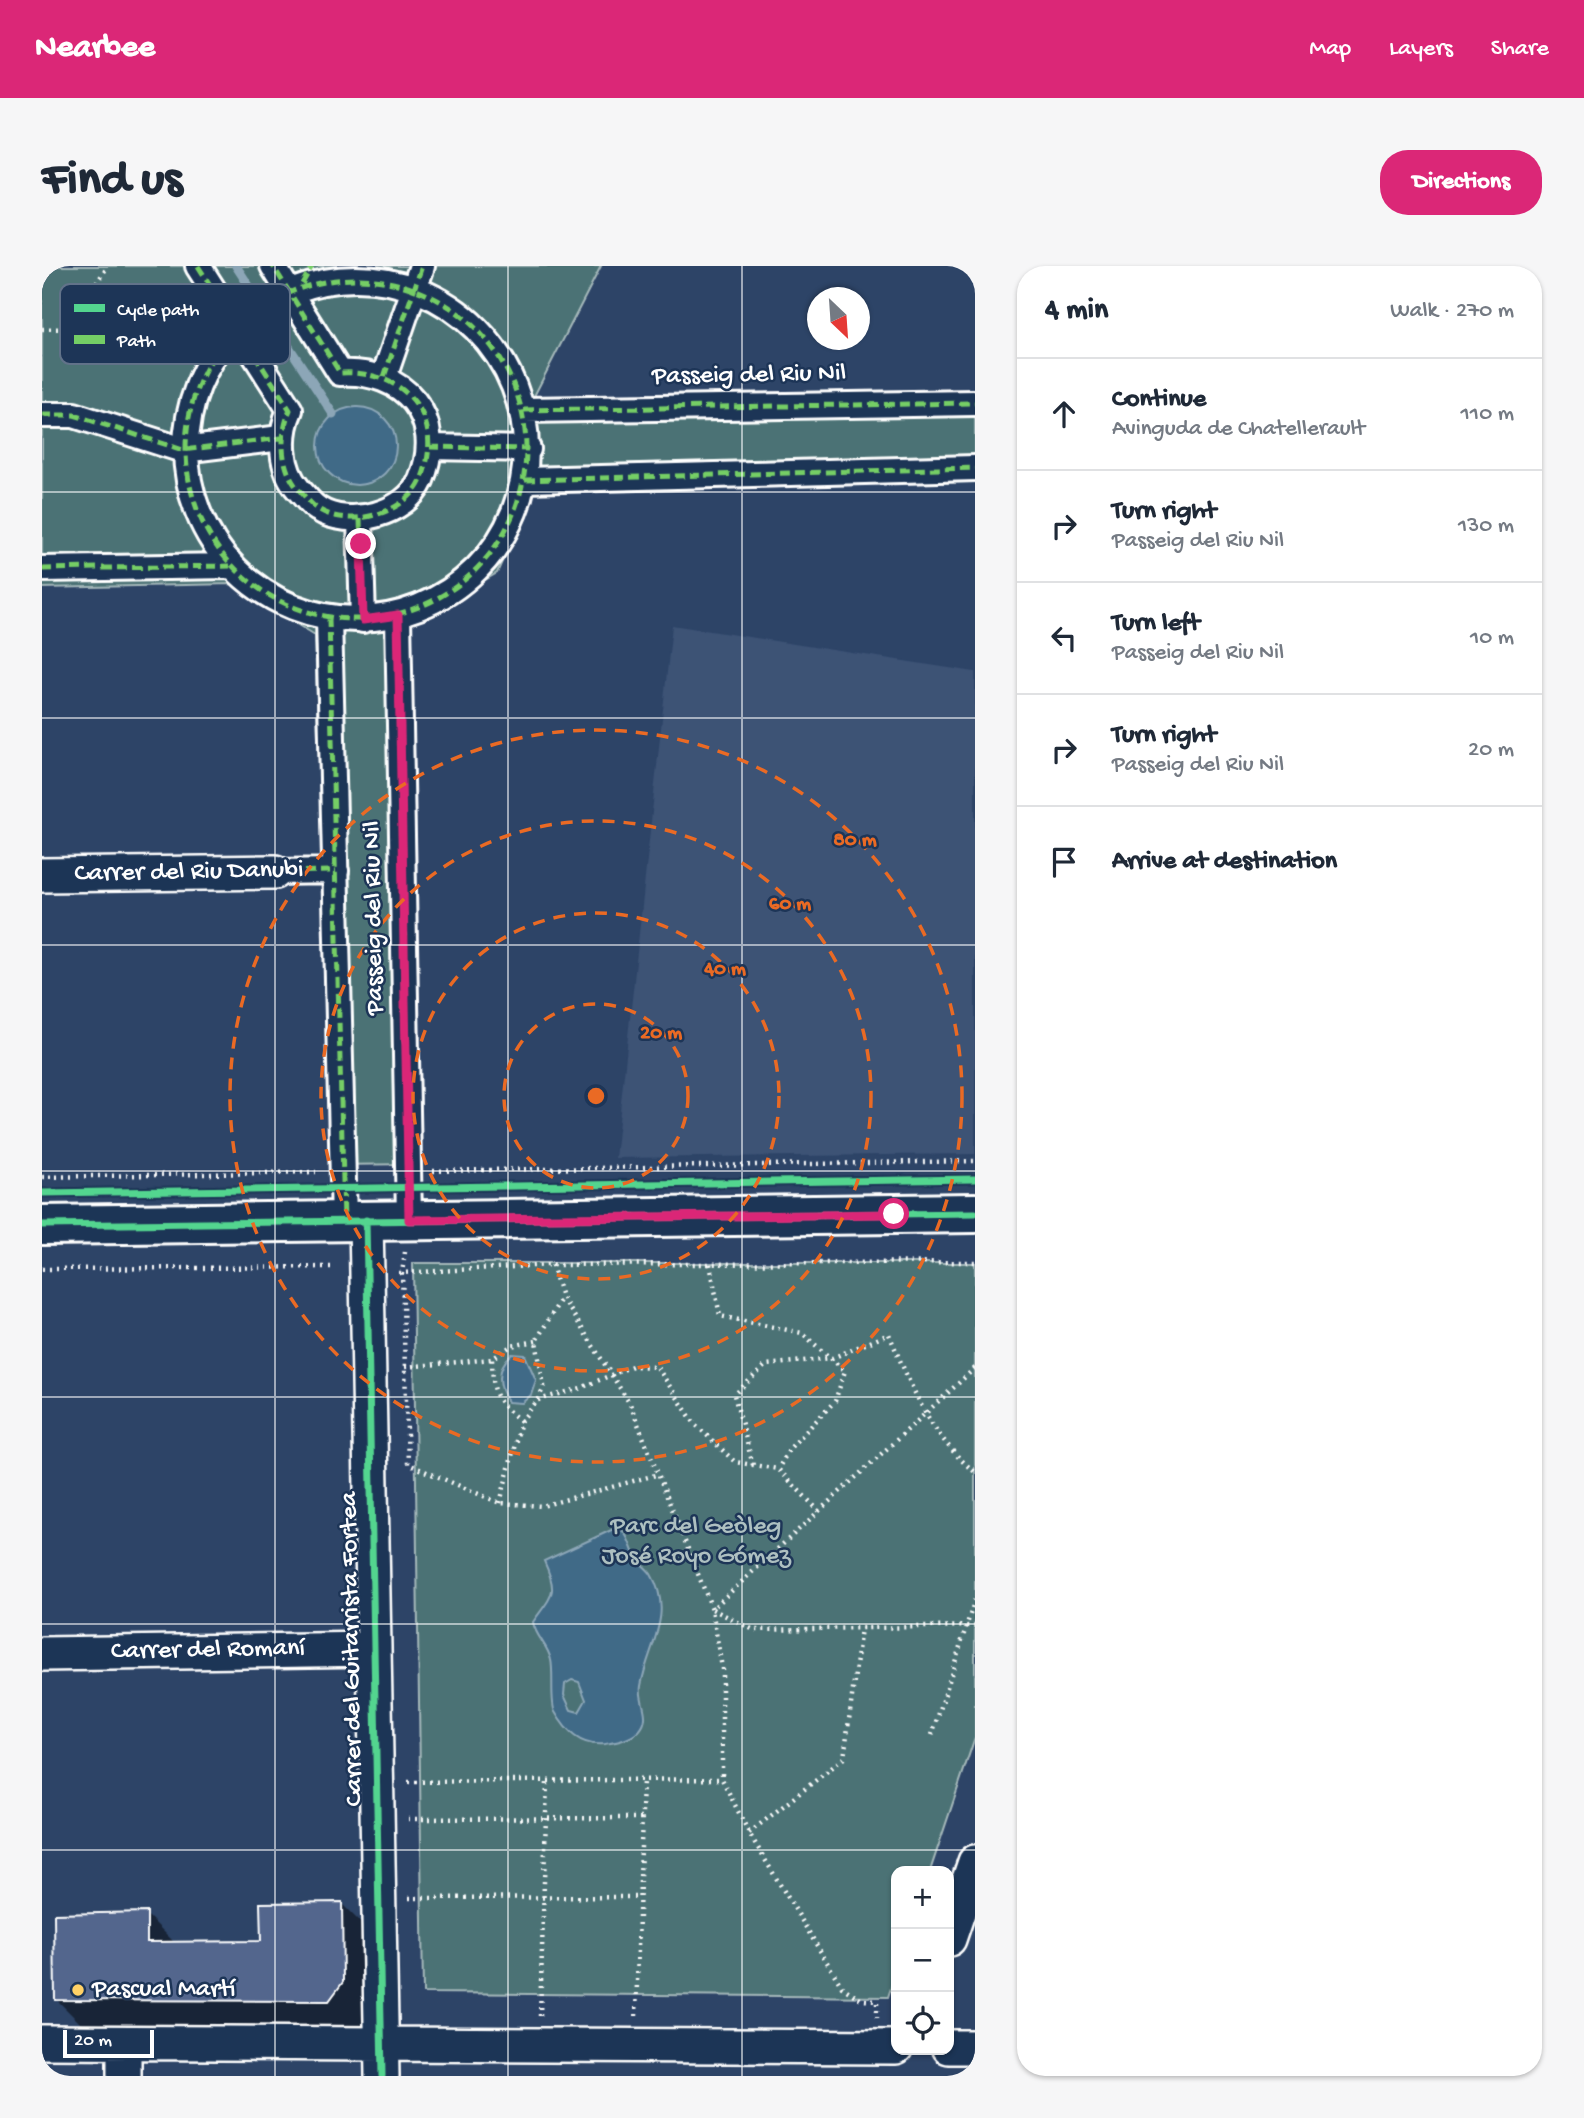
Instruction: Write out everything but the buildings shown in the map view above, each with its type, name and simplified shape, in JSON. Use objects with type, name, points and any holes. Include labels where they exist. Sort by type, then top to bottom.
[{"type":"street","points":[[198,266],[244,284]]},
{"type":"street","points":[[273,266],[276,284]]},
{"type":"street","points":[[384,377],[418,276]]},
{"type":"street","points":[[214,364],[196,383],[183,450],[195,512],[230,566],[275,600],[329,618],[363,620],[398,615],[456,587],[501,540],[525,480],[528,449],[524,410],[502,357],[464,314],[418,276],[290,295]]},
{"type":"street","points":[[285,364],[290,410],[281,438],[289,479],[318,510],[360,519],[394,508],[420,482],[430,447],[425,418],[408,393],[384,377],[362,371],[340,373],[290,312]]},
{"type":"street","name":"Passeig del Riu Nil","points":[[524,410],[975,402]]},
{"type":"street","points":[[42,415],[74,415],[183,450],[281,438]]},
{"type":"street","points":[[430,447],[528,449]]},
{"type":"street","points":[[525,480],[975,468]]},
{"type":"street","points":[[360,519],[363,620]]},
{"type":"street","points":[[42,569],[230,566]]},
{"type":"street","name":"Passeig del Riu Nil","points":[[398,615],[409,1220]]},
{"type":"street","name":"Passeig del Riu Nil","points":[[329,618],[343,1172],[355,1221]]},
{"type":"street","name":"Carrer del Riu Danubi","points":[[42,875],[336,871]]},
{"type":"street","points":[[42,1225],[975,1213]]},
{"type":"street","name":"Carrer del Guitarrista Fortea","points":[[355,1221],[367,1275],[381,2060]]},
{"type":"street","name":"Carrer del Romaní","points":[[42,1654],[374,1648]]},
{"type":"street","points":[[952,1929],[975,1862]]},
{"type":"street","points":[[42,2042],[124,2043],[381,2060],[540,2045],[887,2047]]},
{"type":"street","points":[[124,2043],[124,2076]]},
{"type":"street","points":[[954,2047],[975,2047]]},
{"type":"path","points":[[96,284],[108,266]]},
{"type":"path","points":[[42,329],[60,328]]},
{"type":"path","points":[[410,1171],[975,1161]]},
{"type":"path","points":[[42,1177],[343,1172]]},
{"type":"path","points":[[409,1220],[402,1273],[408,1464],[500,1503],[542,1506],[659,1474]]},
{"type":"path","points":[[42,1269],[328,1265],[367,1275],[552,1265],[975,1262]]},
{"type":"path","points":[[710,1264],[720,1316],[802,1333],[845,1371],[835,1401],[790,1448],[778,1469]]},
{"type":"path","points":[[552,1265],[562,1297],[630,1404],[712,1609],[722,1668],[722,1779],[749,1833],[842,1987],[862,2000],[877,2001],[887,2047]]},
{"type":"path","points":[[500,1503],[521,1421],[538,1400],[544,1386],[536,1341],[562,1297]]},
{"type":"path","points":[[753,1465],[734,1395],[766,1365],[832,1359],[889,1334],[924,1414],[958,1458],[975,1472]]},
{"type":"path","points":[[405,1367],[492,1359],[511,1346],[536,1341]]},
{"type":"path","points":[[492,1359],[493,1391],[502,1406],[521,1421]]},
{"type":"path","points":[[538,1400],[632,1366],[657,1367],[695,1424],[735,1462],[778,1469],[819,1511]]},
{"type":"path","points":[[712,1609],[975,1368]]},
{"type":"path","points":[[932,1735],[975,1600]]},
{"type":"path","points":[[712,1609],[754,1630],[975,1626]]},
{"type":"path","points":[[749,1833],[844,1758],[861,1628]]},
{"type":"path","points":[[635,2046],[643,1779]]},
{"type":"path","points":[[376,1782],[722,1779]]},
{"type":"path","points":[[540,2045],[547,1782]]},
{"type":"path","points":[[377,1819],[642,1818]]},
{"type":"path","points":[[378,1898],[639,1897]]},
{"type":"shaded area","points":[[349,407],[365,407],[379,413],[390,424],[396,438],[396,454],[390,468],[379,479],[365,485],[349,485],[335,479],[324,468],[318,454],[318,438],[324,424],[335,413]]},
{"type":"shaded area","points":[[672,625],[975,672],[975,1154],[615,1158]]},
{"type":"shaded area","points":[[512,1354],[525,1355],[536,1380],[531,1395],[522,1403],[508,1402],[500,1383],[503,1365]]},
{"type":"shaded area","points":[[618,1527],[627,1537],[636,1558],[651,1574],[661,1603],[660,1617],[641,1686],[645,1720],[639,1731],[631,1737],[605,1744],[588,1743],[569,1731],[555,1712],[551,1660],[533,1622],[551,1594],[551,1581],[544,1561]],"holes":[[[572,1680],[579,1682],[586,1700],[579,1712],[571,1710],[564,1695],[565,1684]]]},
{"type":"green space","points":[[42,266],[601,266],[533,398],[975,394],[975,482],[534,490],[497,573],[411,623],[420,1164],[331,1165],[315,635],[233,584],[42,588]]},
{"type":"green space","name":"Parc del Geòleg José Royo Gómez","points":[[413,1263],[975,1263],[975,1737],[932,1866],[891,1866],[891,1988],[888,1997],[423,1993]]},
{"type":"waterway","points":[[236,266],[248,284]]},
{"type":"waterway","points":[[290,348],[333,414]]},
{"type":"marked path","points":[[198,266],[210,284]]},
{"type":"marked path","points":[[273,266],[284,284]]},
{"type":"marked path","points":[[302,284],[312,266]]},
{"type":"marked path","points":[[384,377],[422,266]]},
{"type":"marked path","points":[[290,292],[323,282],[373,280],[405,286],[450,308],[476,329],[506,369],[523,416],[526,449]]},
{"type":"marked path","points":[[261,364],[290,410],[283,441],[288,472],[299,490],[315,507],[331,515],[360,518],[390,509],[414,492],[428,457],[424,417],[414,401],[401,388],[383,379],[363,374],[340,373],[290,293]]},
{"type":"marked path","points":[[209,364],[193,400],[187,432],[189,482],[199,514],[225,557],[248,580],[276,599],[307,612],[356,619],[389,616],[436,599],[464,580],[487,557],[506,529],[519,498],[526,449]]},
{"type":"marked path","points":[[524,410],[975,403]]},
{"type":"marked path","points":[[42,415],[74,415],[183,450],[281,438]]},
{"type":"marked path","points":[[430,447],[528,449]]},
{"type":"marked path","points":[[525,480],[975,468]]},
{"type":"marked path","points":[[360,519],[363,620]]},
{"type":"marked path","points":[[42,569],[230,566]]},
{"type":"marked path","points":[[398,615],[409,1220]]},
{"type":"marked path","points":[[329,618],[344,1221]]},
{"type":"marked path","points":[[275,872],[336,871]]},
{"type":"cycle path","points":[[42,1193],[975,1179]]},
{"type":"cycle path","points":[[42,1225],[975,1213]]},
{"type":"cycle path","points":[[366,1220],[382,2076]]},
{"type":"place","name":"Pascual Martí","points":[[78,1990]]},
{"type":"route","points":[[361,544],[363,620],[398,615],[409,1220],[894,1214]]}]
